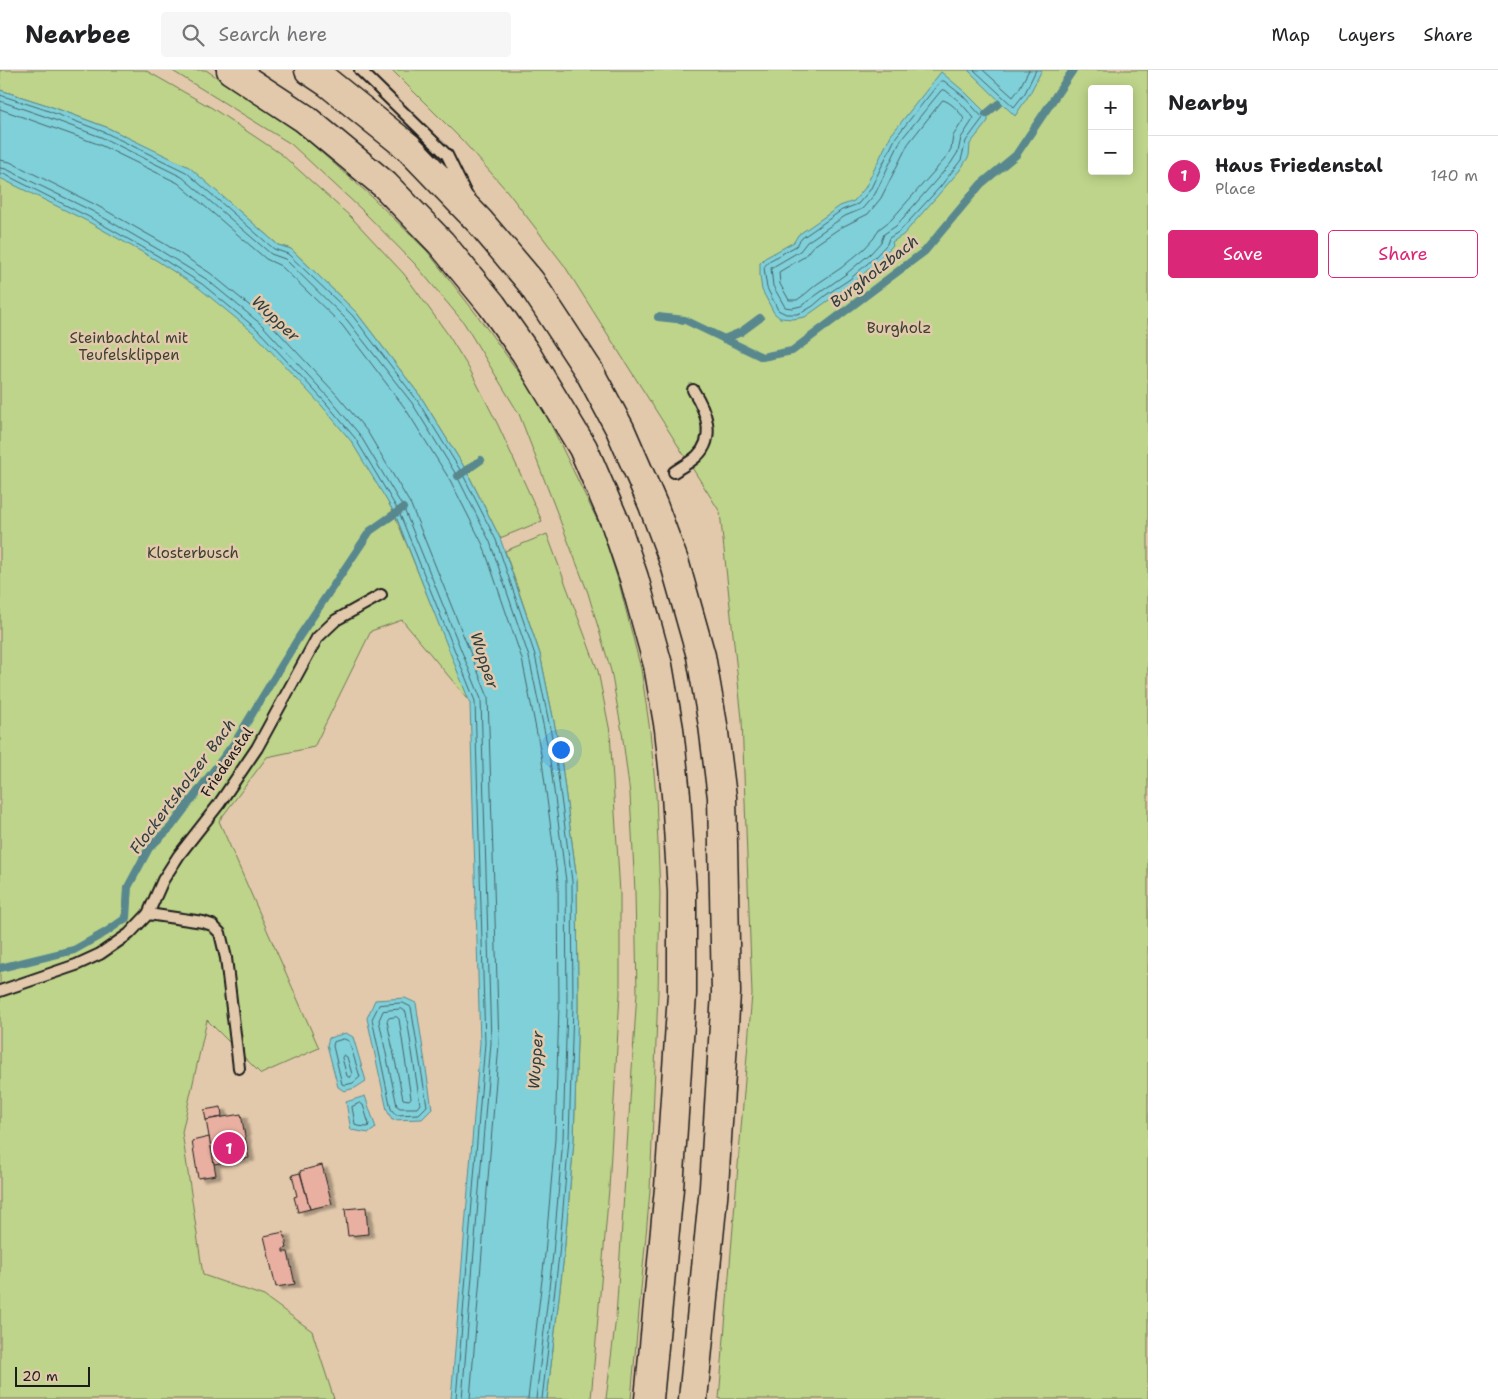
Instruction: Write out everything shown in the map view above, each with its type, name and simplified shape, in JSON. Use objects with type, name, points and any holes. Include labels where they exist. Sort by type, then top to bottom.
[{"type":"highway","points":[[231,70],[304,118],[385,184],[441,243],[492,305],[525,352],[583,448],[615,522],[634,578],[658,665],[669,729],[676,796],[682,892],[682,994],[669,1188],[649,1399]]},
{"type":"highway","points":[[309,70],[327,82],[408,147],[480,222],[530,281],[562,327],[589,371],[620,429],[653,505],[675,564],[701,656],[713,725],[722,797],[726,993],[714,1187],[693,1399]]},
{"type":"lane","points":[[360,70],[447,154],[480,222]]},
{"type":"lane","points":[[674,472],[697,456],[705,446],[708,425],[706,414],[703,405],[693,390]]},
{"type":"lane","name":"Friedenstal","points":[[0,991],[76,965],[100,954],[129,934],[148,914],[163,880],[179,855],[224,797],[257,748],[317,638],[336,620],[382,595]]},
{"type":"lane","points":[[148,914],[203,922],[212,925],[220,933],[226,958],[239,1068]]},
{"type":"green space","points":[[0,70],[145,70],[212,108],[281,154],[352,218],[404,274],[447,333],[470,370],[498,425],[542,521],[500,538],[466,470],[421,397],[356,312],[291,249],[278,245],[189,168],[106,127],[0,90]]},
{"type":"green space","points":[[171,70],[206,70],[299,133],[371,196],[427,251],[477,315],[539,400],[602,530],[619,583],[641,669],[650,731],[656,795],[660,894],[650,1191],[631,1399],[606,1399],[616,1317],[637,992],[635,892],[630,794],[622,732],[611,671],[588,593],[519,414],[464,323],[415,264],[361,209],[291,144]]},
{"type":"green space","name":"Burgholz","points":[[392,70],[1148,70],[1148,1399],[719,1399],[752,994],[742,719],[720,512],[564,265],[507,191],[462,140]]},
{"type":"green space","name":"Klosterbusch","points":[[0,126],[293,331],[394,513],[471,703],[402,620],[371,631],[314,747],[267,757],[219,821],[319,1048],[261,1074],[207,1020],[182,1132],[203,1275],[264,1296],[312,1331],[334,1399],[0,1399]]},
{"type":"green space","points":[[547,534],[598,671],[610,732],[620,893],[620,994],[609,1189],[591,1399],[547,1399],[564,1255],[574,1140],[578,1006],[577,881],[560,751],[540,654],[505,551]]},
{"type":"water","points":[[968,70],[1042,70],[1015,116]]},
{"type":"water","points":[[941,72],[988,115],[988,121],[970,144],[969,156],[960,170],[903,235],[892,242],[893,245],[878,261],[853,283],[805,317],[793,319],[780,318],[774,313],[762,290],[760,263],[765,258],[794,242],[798,235],[840,206],[854,201],[865,188],[891,135]]},
{"type":"water","name":"Wupper","points":[[0,90],[106,127],[189,167],[278,245],[291,249],[356,312],[421,397],[466,470],[500,538],[540,654],[560,751],[577,881],[578,1006],[574,1140],[564,1255],[547,1399],[451,1399],[480,1043],[470,703],[395,514],[351,441],[322,406],[254,333],[199,288],[156,260],[87,221],[0,178]]},
{"type":"water","points":[[405,998],[416,1003],[432,1109],[422,1119],[392,1120],[387,1110],[367,1018],[375,1000]]},
{"type":"water","points":[[346,1033],[353,1037],[366,1081],[355,1088],[344,1091],[338,1087],[327,1045],[329,1038]]},
{"type":"water","points":[[365,1096],[376,1128],[369,1133],[351,1130],[346,1102]]},
{"type":"building","points":[[221,1107],[222,1117],[206,1120],[204,1110]]},
{"type":"building","points":[[241,1114],[249,1158],[214,1164],[206,1120]]},
{"type":"building","points":[[209,1137],[216,1175],[198,1178],[192,1141]]},
{"type":"building","points":[[322,1165],[332,1204],[310,1209],[300,1171]]},
{"type":"building","points":[[300,1173],[310,1209],[298,1212],[294,1197],[297,1196],[292,1175]]},
{"type":"building","points":[[366,1207],[368,1234],[348,1236],[345,1209]]},
{"type":"building","points":[[284,1232],[287,1248],[283,1249],[283,1252],[288,1252],[295,1284],[276,1287],[264,1236]]},
{"type":"waterway","name":"Burgholzbach","points":[[658,317],[685,320],[762,357],[792,351],[925,251],[981,184],[1016,155],[1073,70]]},
{"type":"waterway","points":[[986,114],[998,104]]},
{"type":"waterway","points":[[724,339],[741,332],[760,318]]},
{"type":"waterway","name":"Burgholzbach","points":[[458,476],[481,460]]},
{"type":"waterway","name":"Flockertsholzer Bach","points":[[0,968],[74,950],[126,918],[128,887],[149,848],[171,827],[235,742],[299,637],[370,531],[403,508]]},
{"type":"place","name":"Haus Friedenstal","points":[[229,1148]]},
{"type":"park label","name":"Steinbachtal mit Teufelsklippen","points":[[129,346]]}]
